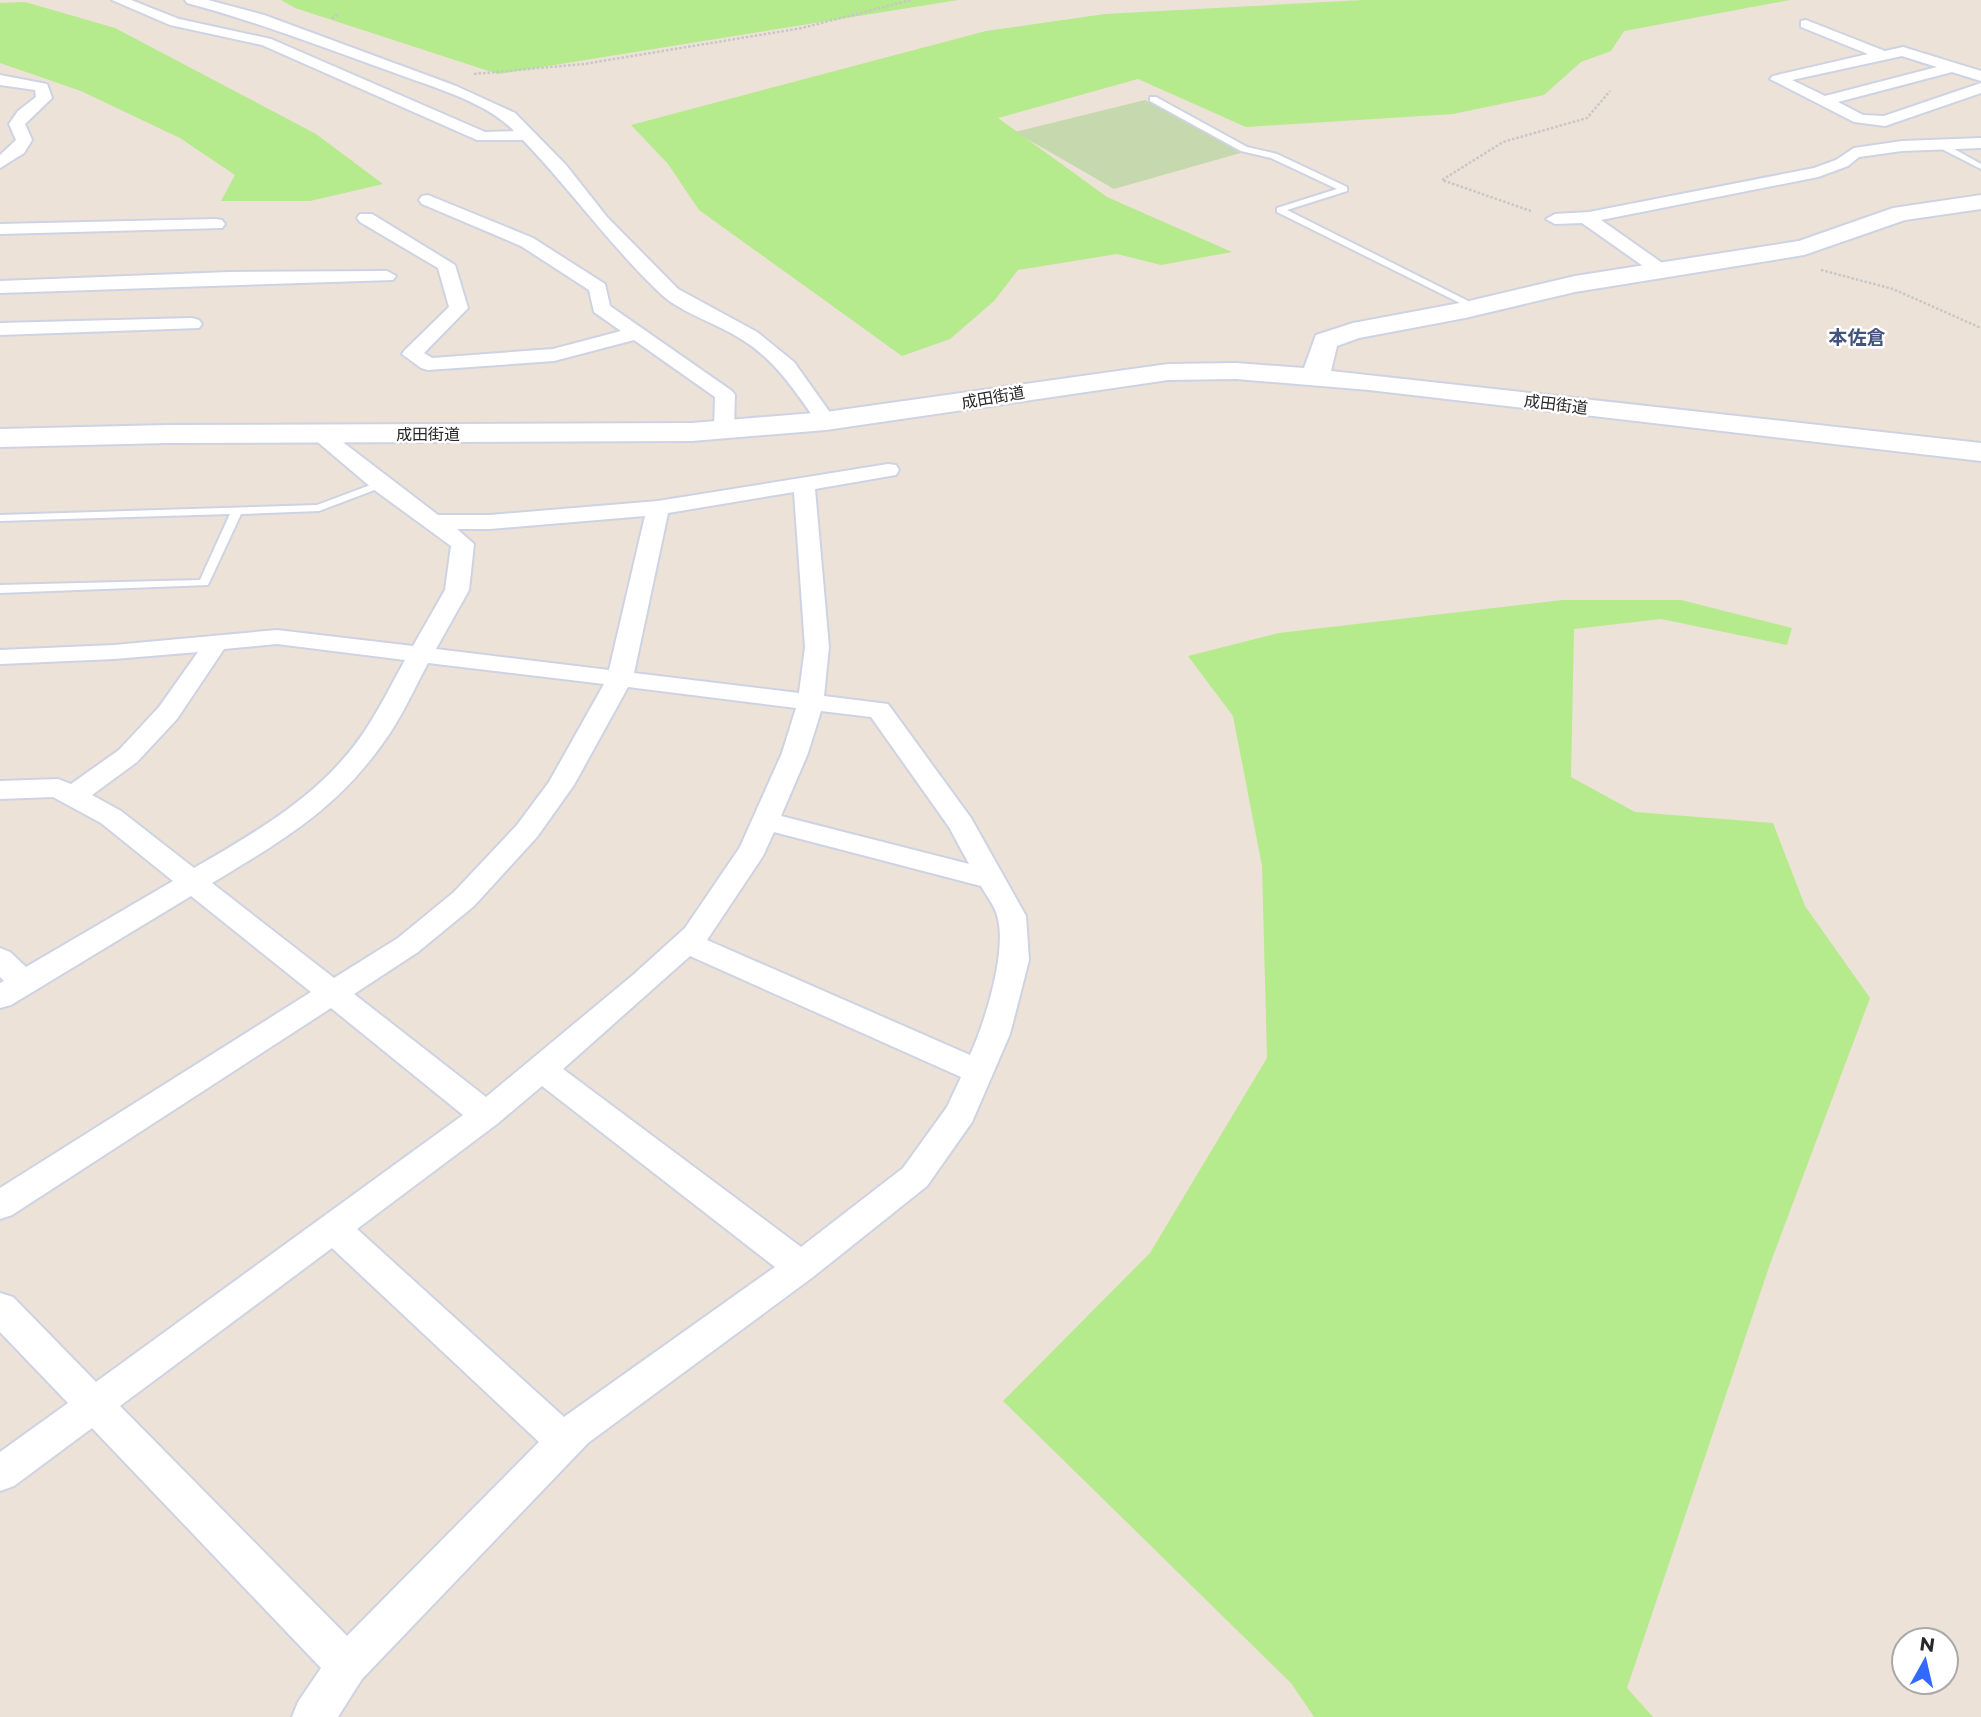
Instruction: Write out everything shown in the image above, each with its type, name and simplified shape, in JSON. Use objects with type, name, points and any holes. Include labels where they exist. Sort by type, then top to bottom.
[{"type":"street","points":[[119,0],[175,22],[266,42],[483,137],[527,135]]},
{"type":"street","points":[[192,0],[259,18],[464,94],[509,116],[561,169],[601,221],[671,293],[750,335],[788,366],[826,421]]},
{"type":"street","points":[[1806,24],[1883,55]]},
{"type":"street","points":[[1981,76],[1903,51],[1778,79],[1860,119],[1894,120],[1981,88]]},
{"type":"street","points":[[1824,101],[1952,67]]},
{"type":"street","points":[[0,80],[42,87],[44,98],[24,114],[17,124],[24,140],[18,150],[0,163]]},
{"type":"street","points":[[1894,120],[1937,143]]},
{"type":"street","points":[[1555,219],[1584,217],[1818,172],[1842,163],[1854,153],[1937,143],[1981,143]]},
{"type":"street","points":[[428,200],[527,242],[598,288],[601,308],[725,396],[724,429]]},
{"type":"street","points":[[1316,376],[1325,341],[1353,331],[1575,284],[1804,248],[1901,213],[1981,202]]},
{"type":"street","points":[[1584,217],[1660,269]]},
{"type":"street","points":[[366,218],[446,265],[459,308],[412,354],[428,364],[554,355],[638,333]]},
{"type":"street","points":[[0,229],[216,224]]},
{"type":"street","points":[[0,287],[387,276]]},
{"type":"street","points":[[117,326],[149,281]]},
{"type":"street","points":[[0,329],[192,324]]},
{"type":"street","name":"成田街道","points":[[0,438],[509,434],[724,429],[826,421],[936,407],[1064,385],[1168,372],[1236,371],[1316,376],[1981,452]]},
{"type":"street","points":[[0,959],[12,990],[289,824],[341,778],[373,739],[457,590],[463,544],[320,434]]},
{"type":"street","points":[[433,522],[490,522],[658,508],[888,470]]},
{"type":"street","points":[[0,1474],[486,1115],[644,983],[695,936],[752,849],[795,753],[811,702],[817,647],[804,484]]},
{"type":"street","points":[[0,1205],[408,945],[464,899],[518,841],[561,785],[620,678],[658,508]]},
{"type":"street","points":[[0,657],[114,652],[277,637],[879,710],[961,824],[1012,916],[1014,960],[995,1034],[961,1114],[915,1177],[801,1267],[575,1431],[347,1665],[313,1717]]},
{"type":"street","points":[[73,796],[128,756],[168,713],[217,642]]},
{"type":"street","points":[[0,790],[58,788],[111,817],[486,1115]]},
{"type":"street","points":[[765,821],[991,880]]},
{"type":"street","points":[[687,943],[979,1072]]},
{"type":"street","points":[[541,1069],[801,1267]]},
{"type":"street","points":[[333,1228],[565,1442]]},
{"type":"street","points":[[0,1308],[347,1665]]},
{"type":"lane","points":[[1153,99],[1244,149],[1274,156],[1344,189],[1280,210],[1475,307]]},
{"type":"lane","points":[[1937,143],[1981,167]]},
{"type":"lane","points":[[0,518],[319,508],[382,484]]},
{"type":"lane","points":[[0,589],[204,583],[237,510]]},
{"type":"path","points":[[466,74],[584,64],[815,25],[911,0]]},
{"type":"path","points":[[1555,219],[1442,180],[1503,142],[1587,117],[1610,91]]},
{"type":"path","points":[[1784,251],[1821,270],[1892,289],[1981,328]]},
{"type":"green space","points":[[281,0],[958,0],[498,74],[295,8]]},
{"type":"green space","points":[[1363,0],[1790,0],[1624,31],[1611,51],[1581,62],[1544,95],[1453,114],[1246,127],[1138,79],[998,118],[1107,197],[1232,252],[1161,265],[1117,254],[1018,270],[994,301],[950,339],[902,356],[699,210],[668,164],[631,125],[986,31],[1105,14]]},
{"type":"green space","points":[[25,2],[115,28],[316,134],[383,184],[310,201],[221,201],[235,175],[180,138],[81,91],[0,63],[0,3]]},
{"type":"green space","points":[[1145,100],[1244,152],[1114,189],[1015,132]]},
{"type":"green space","points":[[1563,600],[1681,600],[1792,628],[1787,645],[1661,619],[1574,629],[1571,777],[1635,812],[1773,823],[1805,906],[1870,998],[1770,1264],[1627,1688],[1653,1717],[1314,1717],[1291,1683],[1003,1401],[1150,1253],[1267,1058],[1262,866],[1233,716],[1188,656],[1279,633]]},
{"type":"district","name":"本佐倉","points":[[1857,337]]}]
